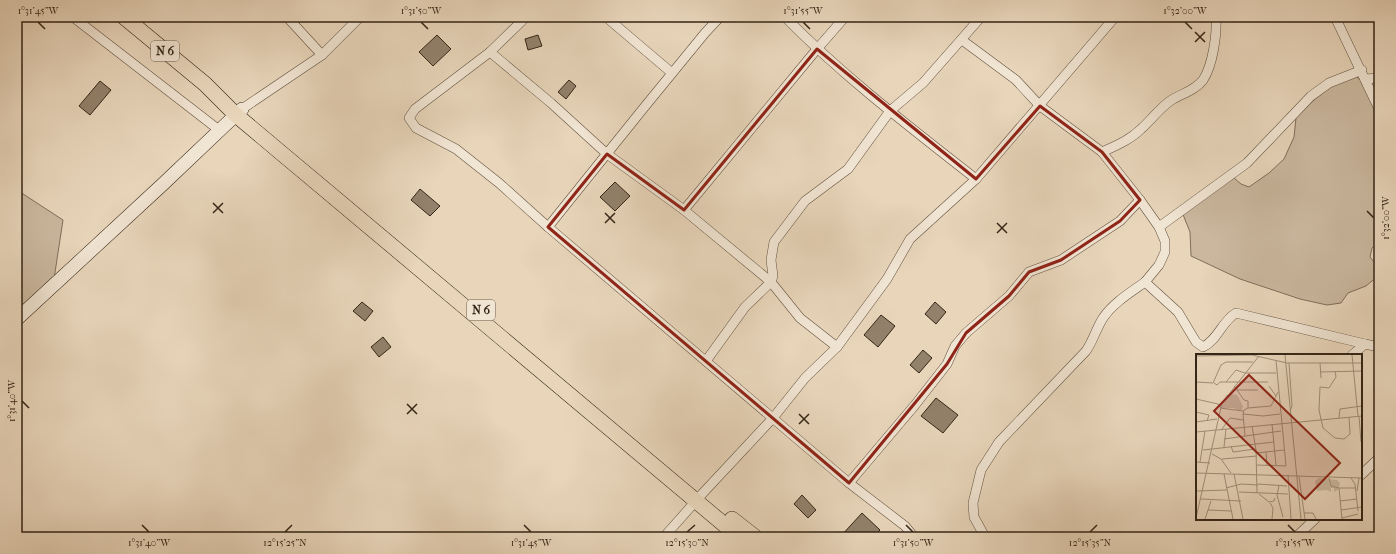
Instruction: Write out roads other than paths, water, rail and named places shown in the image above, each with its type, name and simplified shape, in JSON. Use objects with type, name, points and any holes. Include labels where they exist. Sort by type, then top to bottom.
[{"type":"main road","name":"N 6","points":[[124,17],[699,497],[755,537]]},
{"type":"main road","name":"N 6","points":[[699,497],[739,537]]},
{"type":"street","points":[[73,17],[219,130]]},
{"type":"street","points":[[287,17],[322,55]]},
{"type":"street","points":[[17,319],[239,112],[322,55],[360,17]]},
{"type":"street","points":[[526,17],[490,52],[415,109],[409,118],[416,128],[456,149],[499,182],[548,227],[849,483],[905,526],[914,537]]},
{"type":"street","points":[[606,17],[672,73]]},
{"type":"street","points":[[548,227],[672,73],[720,17]]},
{"type":"street","points":[[785,17],[817,49],[890,111],[976,180]]},
{"type":"street","points":[[684,210],[845,17]]},
{"type":"street","points":[[706,361],[745,307],[771,282],[773,276],[771,260],[774,242],[805,201],[848,169],[890,111],[923,83],[981,17]]},
{"type":"street","points":[[664,537],[699,497],[773,418],[805,378],[837,347],[887,279],[910,239],[976,180],[1115,17]]},
{"type":"street","points":[[1102,152],[1130,138],[1171,100],[1194,88],[1203,80],[1215,43],[1216,17]]},
{"type":"street","points":[[1335,17],[1379,109]]},
{"type":"street","points":[[962,40],[1016,80],[1040,106],[1102,152],[1140,200],[1159,227],[1165,241],[1165,252],[1159,266],[1145,282],[1114,305],[1102,318],[1094,339],[1086,351],[999,442],[981,470],[973,503],[974,517],[985,537]]},
{"type":"street","points":[[490,52],[550,103],[606,154],[684,210],[771,282],[800,318],[837,347]]},
{"type":"street","points":[[1159,227],[1247,163],[1311,96],[1329,83],[1363,74],[1379,78]]},
{"type":"street","points":[[849,483],[920,399],[947,364],[956,346],[966,333],[1009,296],[1028,272],[1061,260],[1120,221],[1140,200]]},
{"type":"street","points":[[1145,282],[1178,312],[1196,342],[1203,347],[1210,344],[1228,318],[1236,313],[1379,347]]},
{"type":"street","points":[[1353,354],[1365,344]]},
{"type":"street","points":[[1362,474],[1379,458]]},
{"type":"street","points":[[1296,537],[1314,520]]}]
